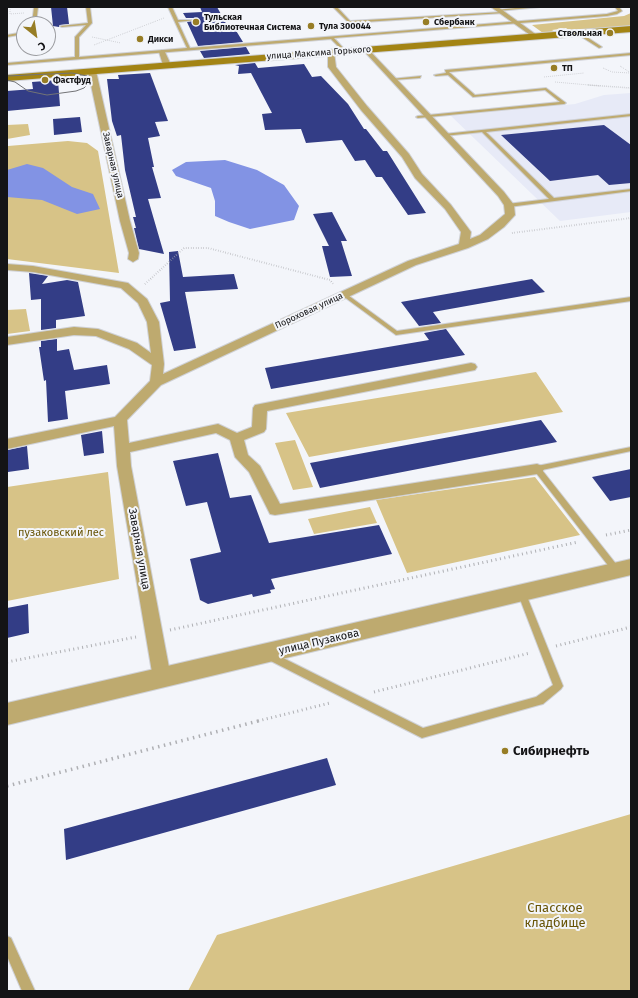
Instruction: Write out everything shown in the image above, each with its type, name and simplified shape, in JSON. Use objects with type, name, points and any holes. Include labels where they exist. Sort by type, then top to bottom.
[{"type":"main road","name":"улица Максима Горького","points":[[7,78],[631,28]]},
{"type":"street","points":[[498,10],[535,36]]},
{"type":"street","points":[[365,49],[427,117],[501,194],[509,205]]},
{"type":"street","points":[[162,52],[167,65]]},
{"type":"street","points":[[331,52],[332,68],[364,108],[406,156],[418,176],[448,207],[466,232],[464,246]]},
{"type":"street","name":"Заварная улица","points":[[92,71],[125,221],[134,253],[133,259]]},
{"type":"street","name":"Пороховая улица","points":[[156,382],[412,263],[464,246],[484,237],[510,215],[509,205]]},
{"type":"street","points":[[7,267],[41,270],[124,286],[143,301],[153,322],[158,364],[156,382],[120,420],[7,444]]},
{"type":"street","points":[[7,341],[74,331],[98,333],[133,346],[158,364]]},
{"type":"street","points":[[236,438],[259,429],[260,408],[472,367]]},
{"type":"street","name":"Заварная улица","points":[[120,420],[124,466],[162,678]]},
{"type":"street","points":[[122,449],[218,428],[236,438],[242,457],[255,469],[275,510],[536,469]]},
{"type":"street","name":"улица Пузакова","points":[[7,714],[624,569]]},
{"type":"lane","points":[[77,58],[77,38],[89,24],[88,7]]},
{"type":"lane","points":[[170,7],[189,49]]},
{"type":"lane","points":[[335,7],[349,22],[538,7]]},
{"type":"lane","points":[[7,64],[607,15],[616,13],[620,10],[617,7]]},
{"type":"lane","points":[[223,18],[232,18]]},
{"type":"lane","points":[[177,22],[193,20]]},
{"type":"lane","points":[[62,26],[89,24]]},
{"type":"lane","points":[[578,33],[600,47]]},
{"type":"lane","points":[[332,38],[344,51]]},
{"type":"lane","points":[[418,118],[564,103],[546,89],[474,96],[446,71],[610,54],[631,54]]},
{"type":"lane","points":[[436,75],[450,74]]},
{"type":"lane","points":[[393,79],[420,77]]},
{"type":"lane","points":[[444,135],[631,115]]},
{"type":"lane","points":[[483,131],[553,200]]},
{"type":"lane","points":[[509,205],[631,190]]},
{"type":"lane","points":[[344,295],[396,333],[631,299]]},
{"type":"lane","points":[[624,569],[592,539],[536,469],[631,449]]},
{"type":"lane","points":[[265,654],[422,733],[539,701],[558,686],[522,594]]},
{"type":"lane","points":[[7,942],[29,991]]},
{"type":"path","points":[[10,7],[10,14],[25,13]]},
{"type":"path","points":[[78,51],[174,14]]},
{"type":"path","points":[[80,35],[127,44]]},
{"type":"path","points":[[601,67],[612,72],[630,73]]},
{"type":"path","points":[[538,78],[584,73]]},
{"type":"path","points":[[552,82],[631,88]]},
{"type":"path","points":[[484,237],[631,218]]},
{"type":"path","points":[[134,294],[184,248],[208,248],[283,266],[330,280],[344,295]]},
{"type":"path","points":[[7,662],[154,633],[631,530]]},
{"type":"path","points":[[7,786],[631,627]]},
{"type":"shaded area","points":[[631,93],[631,212],[560,221],[451,116],[575,104],[604,95]]},
{"type":"green space","points":[[631,13],[631,27],[570,31],[566,28],[552,30],[555,32],[543,33],[532,25],[624,16]]},
{"type":"green space","points":[[28,124],[30,135],[7,139],[7,125]]},
{"type":"green space","points":[[7,141],[8,146],[68,141],[87,143],[98,151],[119,273],[7,259]]},
{"type":"green space","points":[[26,309],[30,331],[7,334],[7,310]]},
{"type":"green space","points":[[536,372],[563,412],[309,457],[286,413]]},
{"type":"green space","points":[[295,440],[313,487],[293,490],[275,443]]},
{"type":"green space","name":"пузаковский лес","points":[[108,472],[119,579],[7,601],[7,487]]},
{"type":"green space","points":[[535,477],[580,535],[407,573],[376,500]]},
{"type":"green space","points":[[370,507],[377,523],[314,534],[308,519]]},
{"type":"green space","name":"Спасское кладбище","points":[[631,814],[631,991],[188,991],[217,935]]},
{"type":"water","points":[[225,160],[257,170],[284,185],[299,206],[294,220],[250,229],[229,222],[215,216],[215,201],[211,188],[176,176],[172,170],[186,162]]},
{"type":"water","points":[[27,164],[43,168],[72,187],[93,194],[100,209],[77,214],[42,200],[7,197],[7,170]]},
{"type":"building","points":[[51,7],[67,7],[69,24],[56,26],[56,16],[52,16]]},
{"type":"building","points":[[200,7],[217,7],[222,16],[221,20],[224,20],[229,29],[235,29],[243,42],[198,46],[187,22],[196,20],[195,18],[186,18],[183,13],[202,12]]},
{"type":"building","points":[[246,47],[250,54],[204,58],[200,51]]},
{"type":"building","points":[[255,63],[258,68],[304,64],[312,77],[321,76],[348,104],[364,129],[366,129],[383,151],[387,151],[426,213],[408,215],[382,177],[376,177],[365,160],[355,161],[342,140],[306,143],[301,129],[265,130],[262,114],[272,113],[251,73],[238,74],[239,66],[235,65]]},
{"type":"building","points":[[150,73],[168,121],[155,122],[160,136],[148,138],[154,167],[152,167],[161,198],[148,199],[164,254],[139,249],[134,228],[136,228],[133,217],[136,217],[125,170],[121,135],[117,136],[112,121],[107,79],[119,79],[118,75]]},
{"type":"building","points":[[58,80],[60,106],[7,111],[7,91],[33,89],[32,82]]},
{"type":"building","points":[[80,117],[82,132],[54,135],[53,119]]},
{"type":"building","points":[[604,125],[631,145],[631,183],[609,185],[598,175],[550,181],[501,135]]},
{"type":"building","points":[[332,212],[347,241],[341,241],[352,276],[330,277],[322,246],[329,246],[313,214]]},
{"type":"building","points":[[178,251],[183,277],[234,274],[238,289],[185,292],[196,348],[174,351],[160,303],[170,301],[169,252]]},
{"type":"building","points":[[29,273],[48,276],[42,284],[67,280],[78,282],[85,316],[56,320],[56,328],[41,330],[41,299],[31,300]]},
{"type":"building","points":[[532,279],[545,292],[433,312],[441,323],[419,326],[401,302]]},
{"type":"building","points":[[446,329],[465,355],[271,389],[265,368],[429,340],[424,333]]},
{"type":"building","points":[[57,339],[57,351],[69,349],[74,370],[107,365],[110,384],[65,391],[68,419],[48,422],[46,380],[44,381],[39,347],[41,347],[41,341]]},
{"type":"building","points":[[541,420],[557,442],[320,488],[310,463]]},
{"type":"building","points":[[102,431],[104,453],[84,456],[81,435]]},
{"type":"building","points":[[27,446],[29,469],[8,472],[8,450]]},
{"type":"building","points":[[218,453],[230,498],[251,495],[269,543],[379,525],[392,554],[271,579],[275,589],[270,590],[271,593],[253,597],[252,594],[208,604],[200,600],[190,559],[221,552],[207,502],[186,506],[173,461]]},
{"type":"building","points":[[631,469],[631,497],[610,501],[592,477]]},
{"type":"building","points":[[28,604],[29,633],[7,638],[7,608]]},
{"type":"building","points":[[327,758],[336,785],[66,860],[64,829]]},
{"type":"tram line","points":[[7,76],[72,73],[87,76],[90,82],[84,88],[76,91],[47,95],[28,91],[15,82],[7,80]]},
{"type":"place","name":"Тульская Библиотечная Система","points":[[196,22]]},
{"type":"place","name":"Сбербанк","points":[[426,22]]},
{"type":"place","name":"Тула 300044","points":[[311,26]]},
{"type":"place","name":"Ствольная","points":[[610,33]]},
{"type":"place","name":"Дикси","points":[[140,39]]},
{"type":"place","name":"ТП","points":[[554,68]]},
{"type":"place","name":"Фастфуд","points":[[45,80]]},
{"type":"place","name":"Сибирнефть","points":[[505,751]]}]
